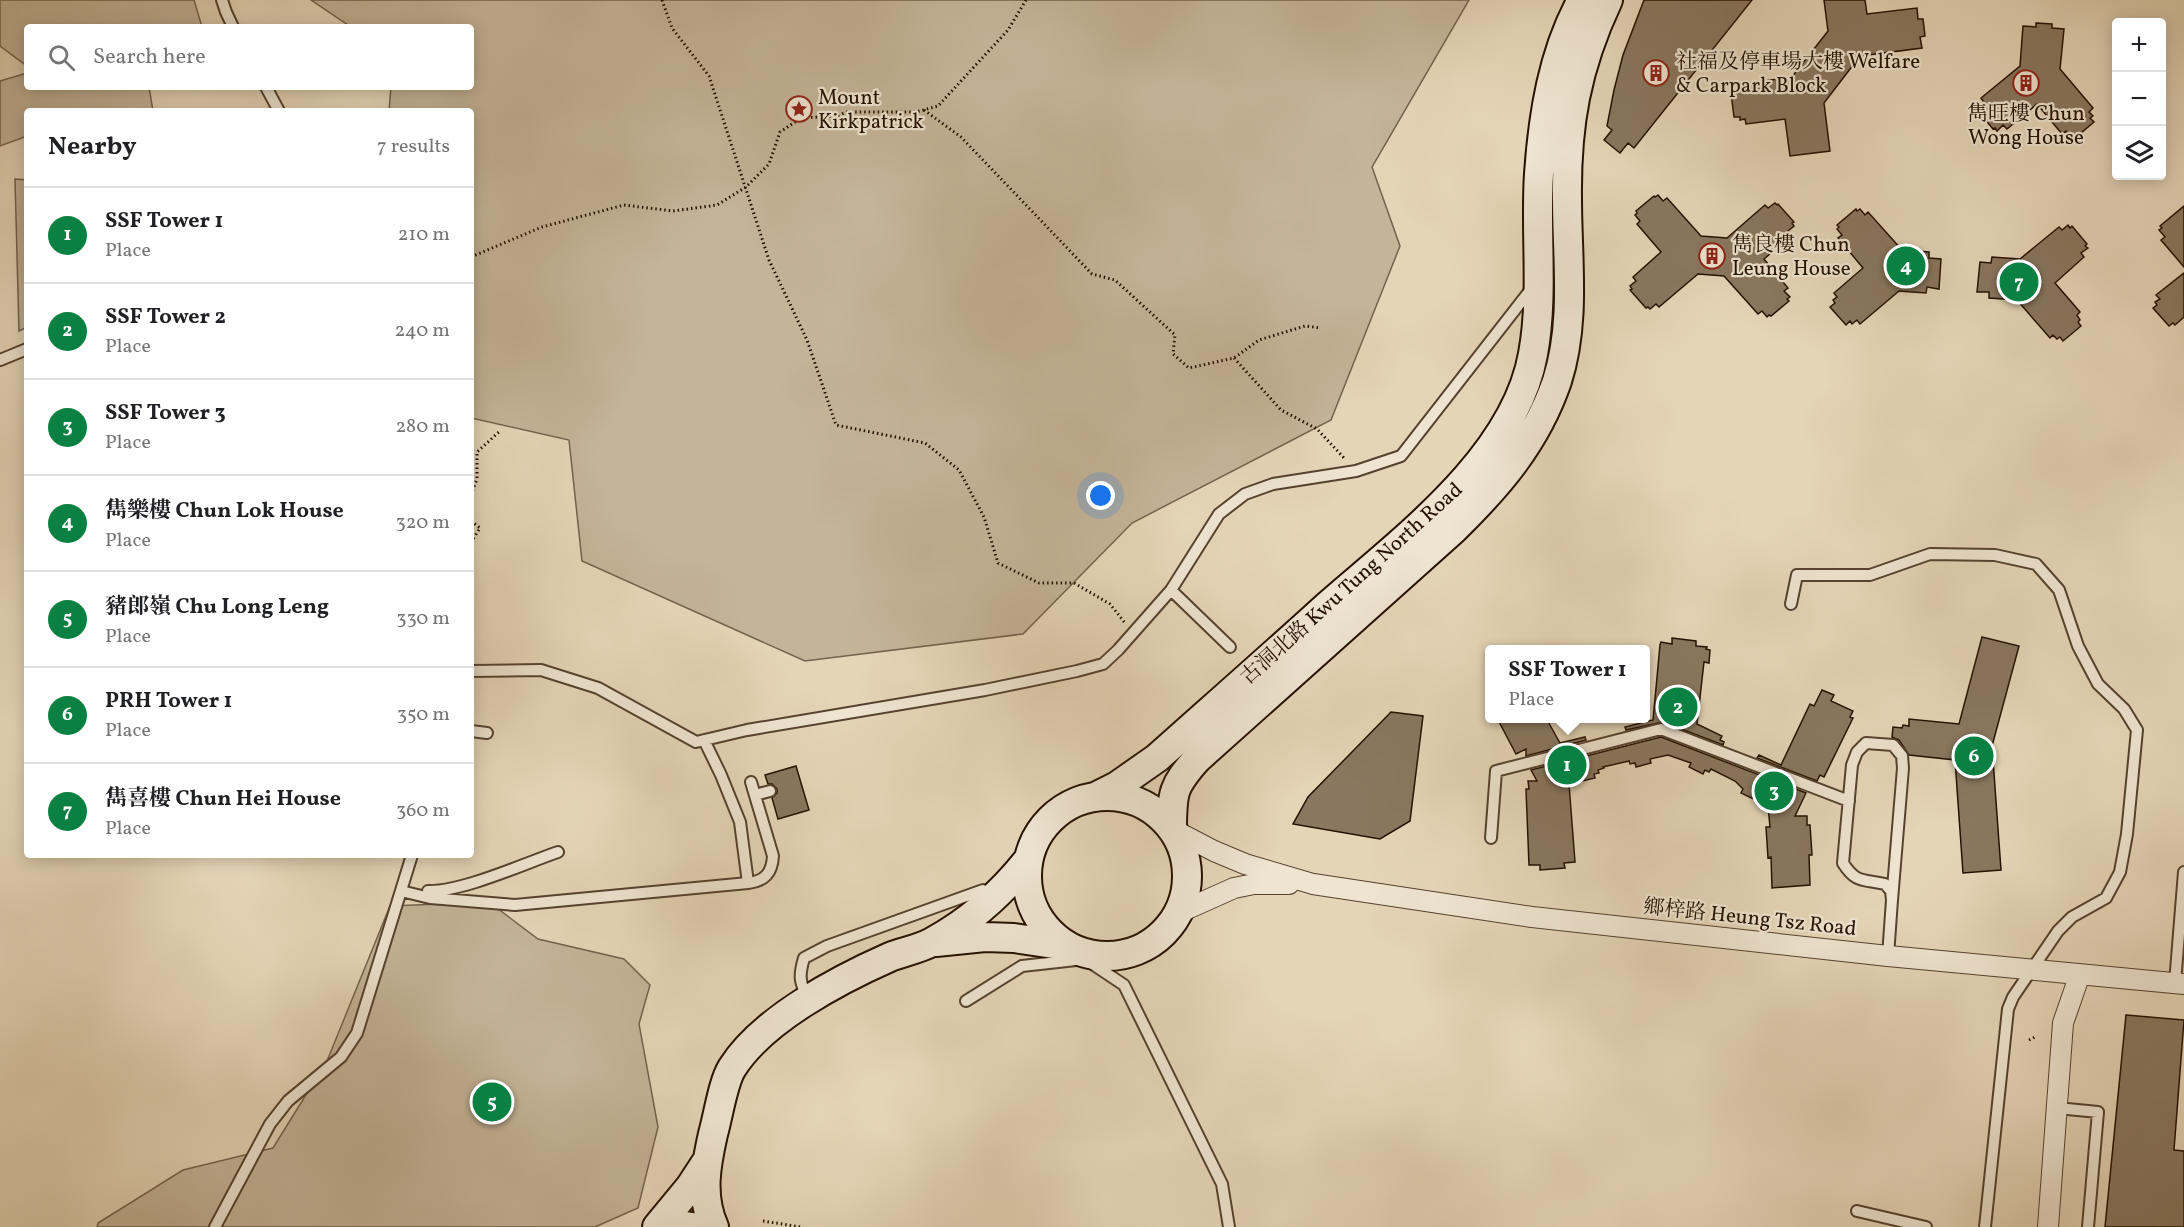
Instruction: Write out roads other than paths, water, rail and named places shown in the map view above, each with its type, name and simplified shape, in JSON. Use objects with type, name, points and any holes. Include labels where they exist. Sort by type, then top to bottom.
[{"type":"main road","name":"古洞北路 Kwu Tung North Road","points":[[1067,946],[1050,933],[1037,916],[1028,889],[1028,860],[1034,842],[1045,825],[1059,812],[1076,802],[1095,797],[1137,774],[1157,758],[1426,519],[1474,469],[1508,421],[1533,357],[1538,323],[1539,175],[1546,110],[1556,66],[1574,15],[1582,0]]},
{"type":"main road","name":"古洞北路 Kwu Tung North Road","points":[[1172,829],[1172,797],[1179,778],[1197,759],[1454,529],[1486,497],[1510,469],[1546,409],[1557,379],[1568,315],[1566,200],[1569,133],[1578,78],[1596,25],[1608,0]]},
{"type":"main road","name":"古洞北路 Kwu Tung North Road","points":[[931,942],[985,937],[1014,938],[1067,946],[1087,954],[1109,956],[1123,955],[1155,940],[1171,925],[1186,893],[1187,872],[1182,849],[1172,829],[1155,812],[1137,802],[1116,797],[1095,797]]},
{"type":"main road","name":"古洞北路 Kwu Tung North Road","points":[[714,1227],[706,1200],[707,1161],[730,1070],[749,1045],[762,1033],[810,1000],[856,972],[931,942],[990,902],[1008,885],[1028,860]]},
{"type":"main road","name":"古洞北路 Kwu Tung North Road","points":[[657,1227],[690,1187],[707,1161]]},
{"type":"main road","points":[[668,1227],[679,1225],[692,1227]]},
{"type":"street","name":"鄉梓路 Heung Tsz Road","points":[[1172,829],[1245,864],[1313,884],[1532,917],[1888,956],[2179,984]]},
{"type":"street","name":"鄉梓路 Heung Tsz Road","points":[[1178,913],[1234,888],[1254,884],[1313,884]]},
{"type":"street","points":[[2048,1227],[2063,1023],[2080,974]]},
{"type":"lane","points":[[222,0],[232,24]]},
{"type":"lane","points":[[474,671],[541,670],[598,688],[696,742],[747,730],[985,690],[1103,664],[1171,590],[1219,514],[1245,494],[1273,484],[1356,471],[1401,456],[1532,288],[1535,280],[1533,166],[1545,95],[1564,29],[1576,0]]},
{"type":"lane","points":[[268,90],[277,108]]},
{"type":"lane","points":[[0,360],[24,350]]},
{"type":"lane","points":[[1791,604],[1797,575],[1870,575],[1930,554],[1995,555],[2036,564],[2059,590],[2078,646],[2098,684],[2124,709],[2137,730],[2127,834],[2120,872],[2106,898],[2072,917],[2058,931],[2013,997],[2008,1009],[1985,1227]]},
{"type":"lane","points":[[1171,590],[1230,647]]},
{"type":"lane","points":[[1491,838],[1496,771],[1661,729],[1849,801]]},
{"type":"lane","points":[[474,731],[487,733]]},
{"type":"lane","points":[[704,740],[740,822],[748,883]]},
{"type":"lane","points":[[1888,956],[1904,768],[1902,756],[1893,745],[1866,743],[1857,752],[1852,765],[1843,863],[1850,874],[1859,880],[1885,884],[1891,891],[1892,900]]},
{"type":"lane","points":[[400,891],[430,898],[515,905],[748,883],[766,877],[772,867],[773,856],[751,782]]},
{"type":"lane","points":[[755,795],[770,791]]},
{"type":"lane","points":[[400,891],[441,892],[558,852]]},
{"type":"lane","points":[[215,1227],[270,1124],[288,1101],[341,1057],[357,1033],[410,858]]},
{"type":"lane","points":[[2179,984],[2184,872]]},
{"type":"lane","points":[[810,1000],[803,989],[799,974],[804,958],[827,946],[983,890]]},
{"type":"lane","points":[[966,1001],[1022,966],[1085,959],[1124,985],[1222,1184],[1230,1227]]},
{"type":"lane","points":[[2057,1108],[2098,1112],[2088,1227]]},
{"type":"lane","points":[[1857,1211],[1926,1227]]},
{"type":"place","name":"社福及停車場大樓 Welfare & Carpark Block","points":[[1656,73]]},
{"type":"place","name":"雋旺樓 Chun Wong House","points":[[2026,83]]},
{"type":"place","name":"Mount Kirkpatrick","points":[[799,109]]},
{"type":"place","name":"雋良樓 Chun Leung House","points":[[1712,256]]},
{"type":"place","name":"雋樂樓 Chun Lok House","points":[[1906,266]]},
{"type":"place","name":"雋喜樓 Chun Hei House","points":[[2019,282]]},
{"type":"place","name":"SSF Tower 2","points":[[1678,707]]},
{"type":"place","name":"PRH Tower 1","points":[[1974,756]]},
{"type":"place","name":"SSF Tower 1","points":[[1567,765]]},
{"type":"place","name":"SSF Tower 3","points":[[1774,791]]},
{"type":"place","name":"豬郎嶺 Chu Long Leng","points":[[492,1102]]}]
